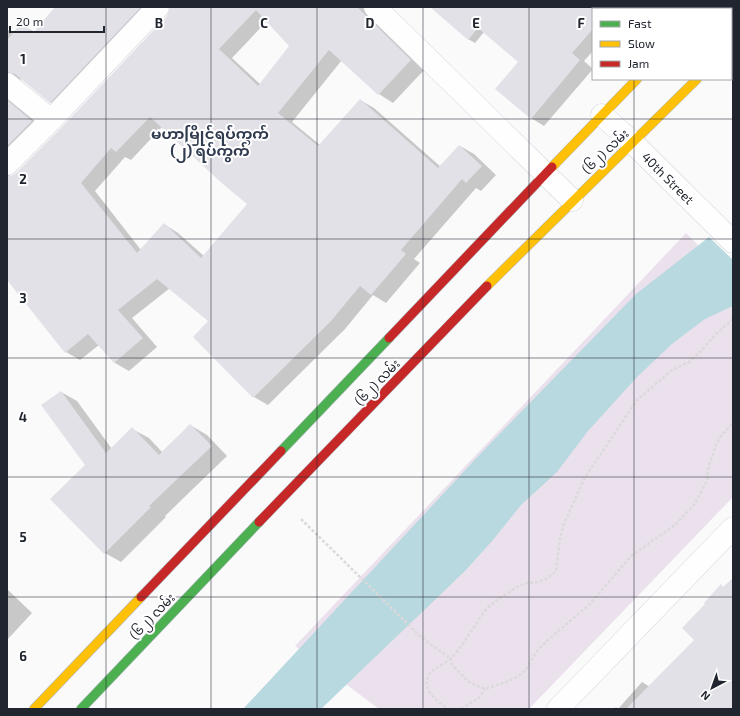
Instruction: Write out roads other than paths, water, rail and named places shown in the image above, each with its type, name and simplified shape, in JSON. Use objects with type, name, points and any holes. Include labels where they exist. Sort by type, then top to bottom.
[{"type":"main road","name":"(၆၂) လမ်း","points":[[34,709],[636,80]]},
{"type":"main road","name":"(၆၂) လမ်း","points":[[81,709],[487,285],[696,80]]},
{"type":"street","points":[[7,164],[51,120],[158,7]]},
{"type":"street","points":[[376,7],[572,200]]},
{"type":"street","points":[[7,84],[51,120]]},
{"type":"street","name":"40th Street","points":[[602,115],[633,143],[733,242]]},
{"type":"street","points":[[558,709],[733,528]]},
{"type":"water","points":[[709,237],[733,260],[733,306],[705,319],[672,344],[638,376],[588,431],[557,472],[521,505],[493,540],[465,571],[321,709],[243,709],[482,452],[636,294]]},
{"type":"district","name":"မဟာမြိုင်ရပ်ကွက် (၂) ရပ်ကွက်","points":[[210,142]]}]
